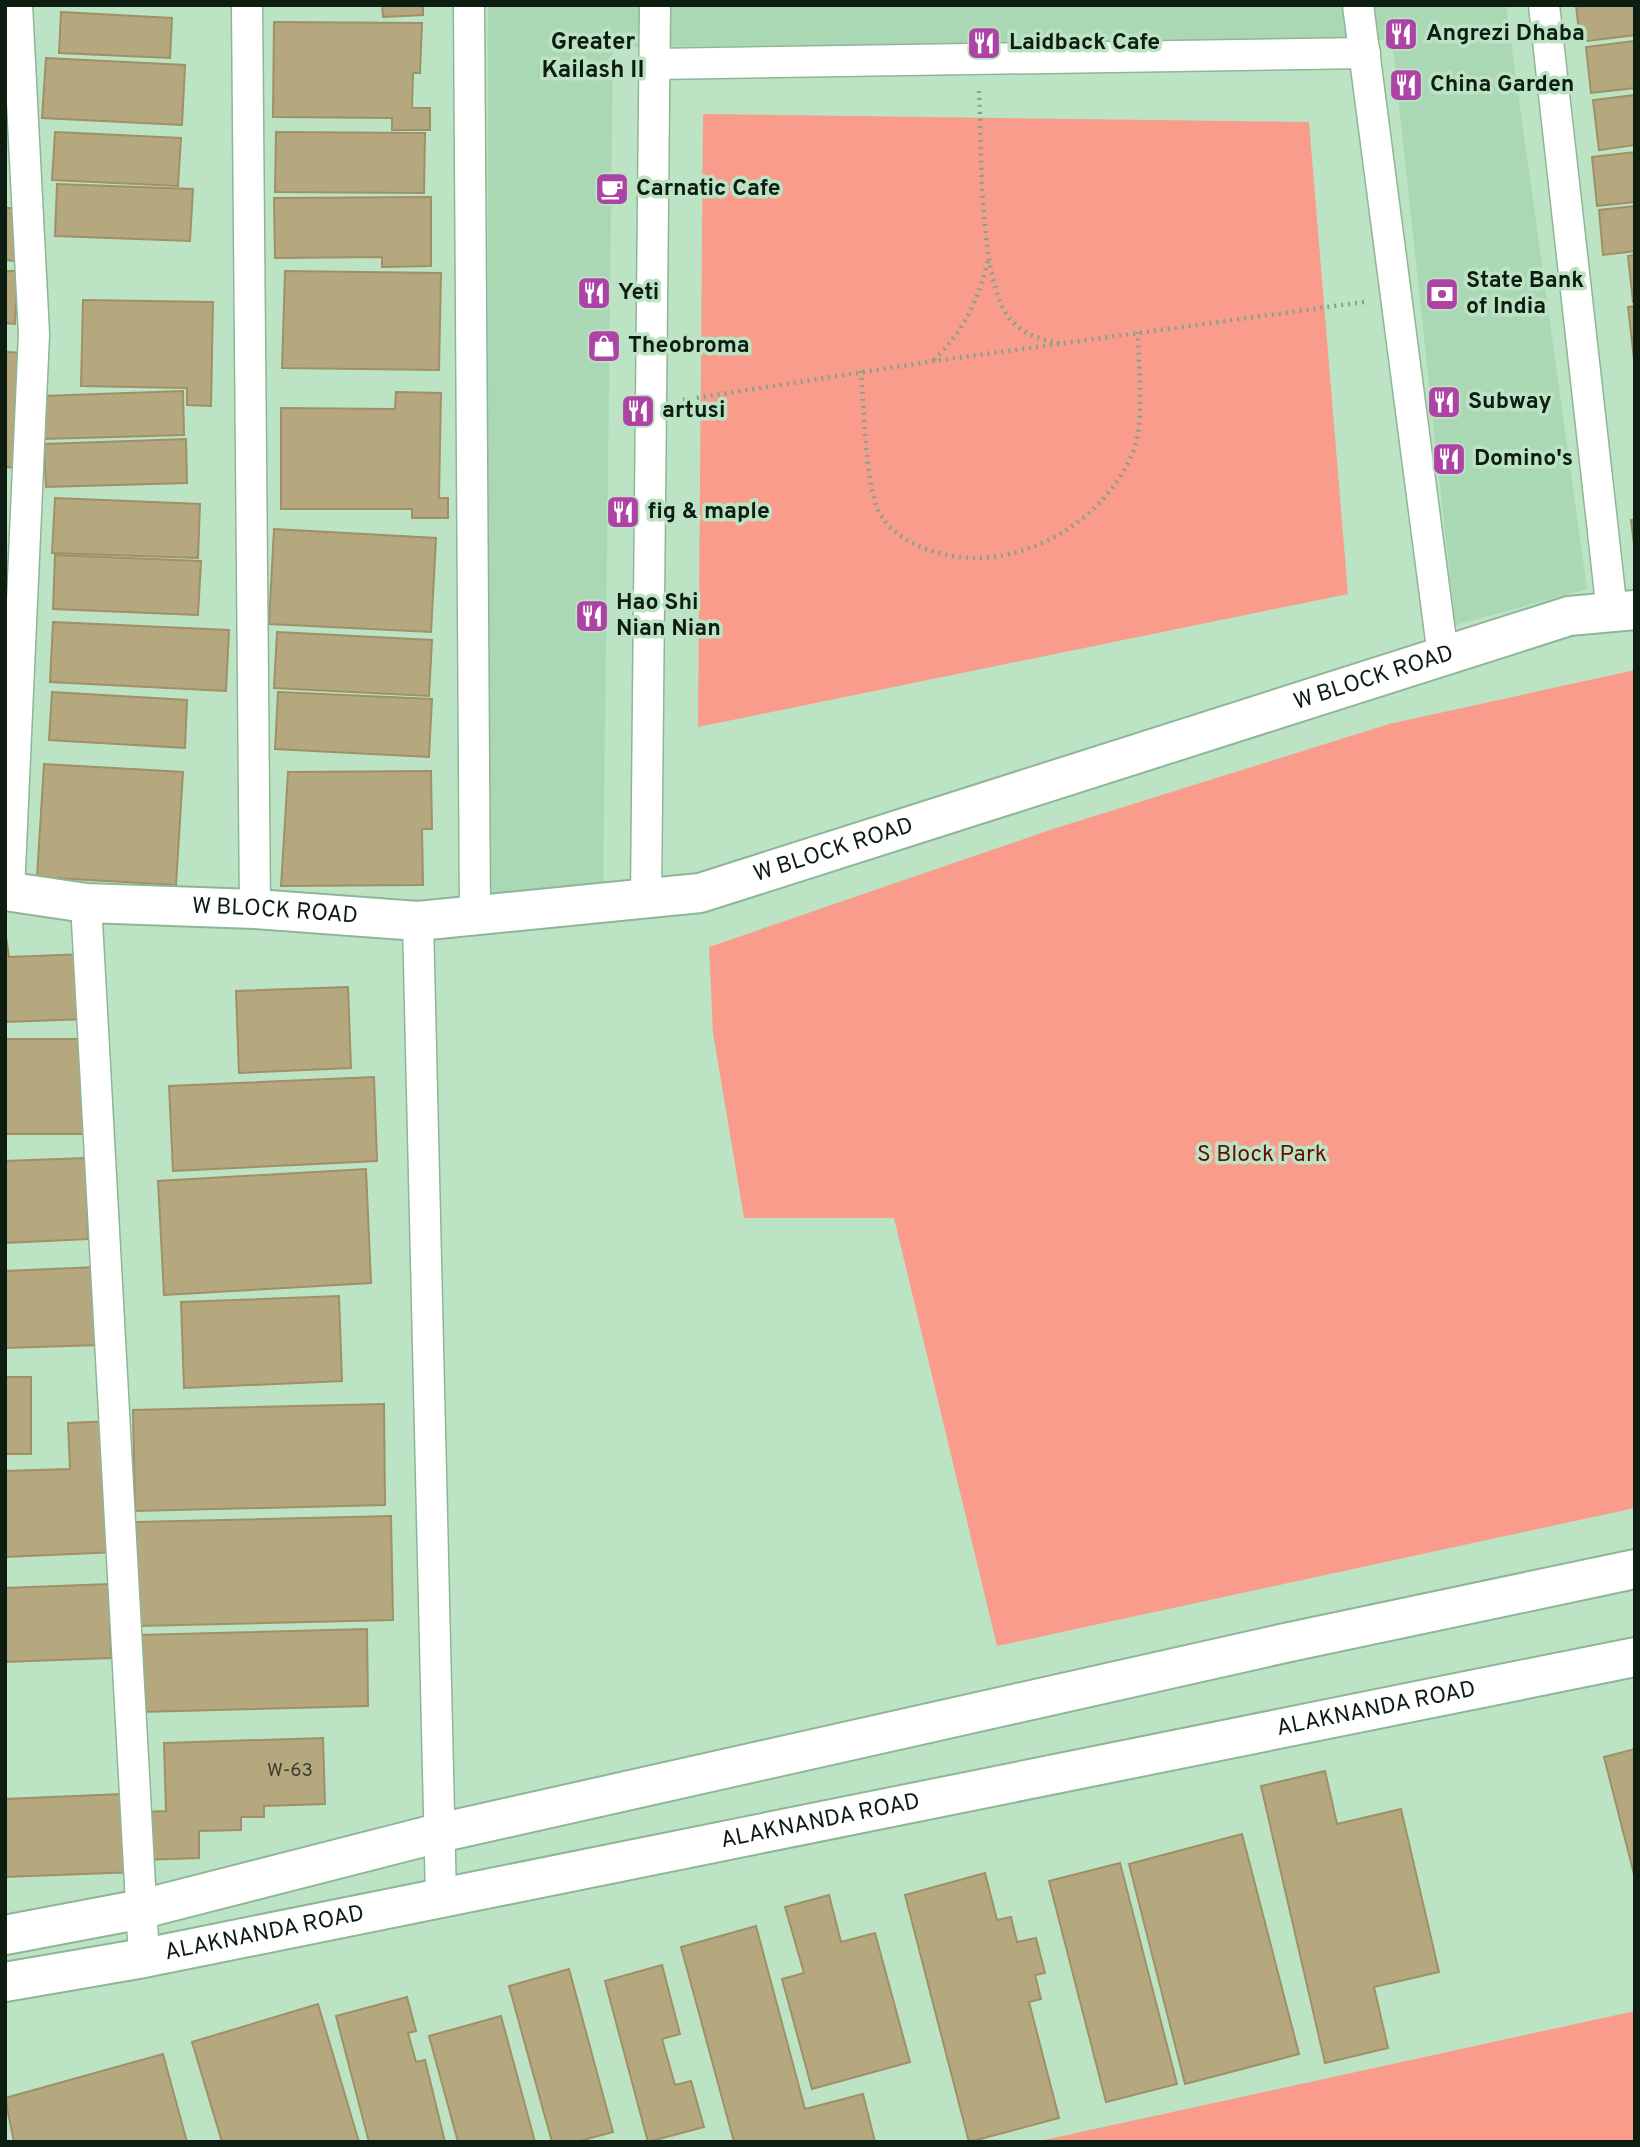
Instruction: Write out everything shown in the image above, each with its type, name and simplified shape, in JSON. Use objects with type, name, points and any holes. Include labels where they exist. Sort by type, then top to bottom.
[{"type":"street","points":[[7,891],[34,334],[17,5]]},
{"type":"street","points":[[247,5],[255,909]]},
{"type":"street","points":[[469,5],[475,916]]},
{"type":"street","points":[[646,899],[655,5]]},
{"type":"street","points":[[1358,5],[1443,656]]},
{"type":"street","points":[[1544,5],[1623,611]]},
{"type":"street","points":[[654,64],[1364,53]]},
{"type":"street","name":"W BLOCK ROAD","points":[[7,891],[86,903],[255,909],[418,922],[701,893],[1569,616],[1623,611]]},
{"type":"street","points":[[86,903],[144,1958]]},
{"type":"street","points":[[418,922],[441,1898]]},
{"type":"street","points":[[5,1935],[142,1909],[439,1833],[1272,1646],[1635,1569]]},
{"type":"street","name":"ALAKNANDA ROAD","points":[[5,1982],[144,1958],[1635,1657]]},
{"type":"path","points":[[977,59],[988,258],[1000,300],[1009,318],[1037,339],[1067,344]]},
{"type":"path","points":[[934,360],[969,318],[980,295],[988,258]]},
{"type":"path","points":[[651,405],[934,360],[1396,298]]},
{"type":"path","points":[[861,371],[872,485],[878,511],[889,526],[917,547],[942,554],[965,559],[1012,555],[1055,538],[1082,518],[1106,495],[1128,462],[1135,446],[1138,426],[1138,331]]},
{"type":"shaded area","points":[[488,5],[1506,5],[1587,589],[1455,625],[1392,40],[613,47],[603,898],[487,900]]},
{"type":"green space","points":[[703,114],[1309,122],[1348,594],[698,727]]},
{"type":"green space","name":"S Block Park","points":[[1635,670],[1635,1508],[997,1646],[894,1218],[744,1218],[713,1033],[709,947],[1053,829],[1389,724]]},
{"type":"green space","points":[[1635,2011],[1635,2142],[1035,2142]]},
{"type":"building","points":[[382,5],[423,5],[423,15],[383,17]]},
{"type":"building","points":[[1576,5],[1635,5],[1635,35],[1580,42]]},
{"type":"building","points":[[61,12],[172,18],[170,58],[59,53]]},
{"type":"building","points":[[274,22],[422,23],[420,73],[413,73],[412,108],[430,108],[430,130],[392,130],[392,118],[273,117]]},
{"type":"building","points":[[1635,41],[1635,88],[1591,93],[1586,47]]},
{"type":"building","points":[[46,58],[185,65],[182,125],[42,118]]},
{"type":"building","points":[[5,77],[17,77],[15,121],[5,121]]},
{"type":"building","points":[[1635,95],[1635,145],[1599,150],[1593,100]]},
{"type":"building","points":[[55,132],[181,138],[178,186],[52,180]]},
{"type":"building","points":[[276,132],[425,133],[424,193],[275,192]]},
{"type":"building","points":[[1635,152],[1635,202],[1597,206],[1592,157]]},
{"type":"building","points":[[57,184],[193,189],[190,241],[55,236]]},
{"type":"building","points":[[431,197],[431,266],[382,267],[382,257],[275,258],[274,198]]},
{"type":"building","points":[[1635,206],[1635,251],[1603,255],[1599,210]]},
{"type":"building","points":[[5,208],[18,208],[15,261],[5,260]]},
{"type":"building","points":[[1635,255],[1635,302],[1633,302],[1628,256]]},
{"type":"building","points":[[5,271],[18,271],[15,324],[5,323]]},
{"type":"building","points":[[285,271],[441,273],[439,370],[282,368]]},
{"type":"building","points":[[83,300],[213,302],[211,406],[187,405],[187,388],[81,386]]},
{"type":"building","points":[[1635,306],[1635,359],[1634,359],[1628,307]]},
{"type":"building","points":[[5,352],[27,353],[19,468],[5,467]]},
{"type":"building","points":[[183,391],[184,435],[43,439],[42,396]]},
{"type":"building","points":[[396,392],[441,393],[439,498],[448,498],[448,518],[412,518],[412,509],[281,509],[281,408],[395,409]]},
{"type":"building","points":[[186,439],[187,483],[46,487],[44,444]]},
{"type":"building","points":[[55,498],[200,504],[198,558],[52,553]]},
{"type":"building","points":[[1631,520],[1635,520],[1635,552]]},
{"type":"building","points":[[274,529],[436,538],[431,632],[269,624]]},
{"type":"building","points":[[55,555],[201,561],[198,615],[53,609]]},
{"type":"building","points":[[53,622],[229,630],[226,691],[50,682]]},
{"type":"building","points":[[277,632],[432,640],[429,696],[274,688]]},
{"type":"building","points":[[52,692],[187,700],[185,748],[49,740]]},
{"type":"building","points":[[278,692],[432,699],[429,757],[275,749]]},
{"type":"building","points":[[44,764],[183,772],[176,885],[37,877]]},
{"type":"building","points":[[431,771],[432,829],[422,829],[423,885],[281,886],[288,772]]},
{"type":"building","points":[[5,931],[9,957],[84,954],[86,1019],[5,1022]]},
{"type":"building","points":[[348,987],[351,1068],[239,1073],[236,991]]},
{"type":"building","points":[[5,1039],[92,1039],[91,1134],[5,1134]]},
{"type":"building","points":[[374,1077],[377,1161],[173,1171],[169,1086]]},
{"type":"building","points":[[86,1158],[88,1239],[5,1243],[5,1161]]},
{"type":"building","points":[[366,1169],[371,1283],[164,1295],[158,1181]]},
{"type":"building","points":[[97,1267],[99,1345],[5,1348],[5,1271]]},
{"type":"building","points":[[339,1296],[342,1381],[184,1388],[181,1302]]},
{"type":"building","points":[[5,1377],[31,1377],[31,1454],[5,1454]]},
{"type":"building","points":[[384,1404],[385,1505],[135,1511],[133,1410]]},
{"type":"building","points":[[113,1421],[117,1552],[5,1557],[5,1471],[70,1469],[68,1423]]},
{"type":"building","points":[[391,1516],[393,1620],[138,1626],[136,1522]]},
{"type":"building","points":[[109,1584],[111,1658],[5,1662],[5,1588]]},
{"type":"building","points":[[367,1629],[368,1706],[140,1712],[138,1635]]},
{"type":"building","points":[[323,1738],[325,1804],[264,1806],[264,1817],[241,1817],[241,1830],[199,1831],[199,1858],[141,1860],[140,1812],[166,1811],[164,1743]]},
{"type":"building","points":[[1635,1749],[1635,1878],[1604,1757]]},
{"type":"building","points":[[1325,1771],[1337,1824],[1401,1809],[1439,1972],[1374,1987],[1388,2048],[1325,2063],[1261,1786]]},
{"type":"building","points":[[122,1794],[136,1872],[5,1877],[5,1799]]},
{"type":"building","points":[[1242,1834],[1299,2054],[1185,2084],[1129,1864]]},
{"type":"building","points":[[1120,1863],[1177,2084],[1106,2102],[1049,1881]]},
{"type":"building","points":[[985,1873],[997,1920],[1011,1917],[1017,1942],[1036,1938],[1045,1973],[1035,1975],[1041,1999],[1029,2002],[1059,2118],[969,2142],[905,1895]]},
{"type":"building","points":[[829,1895],[841,1942],[875,1933],[910,2062],[812,2089],[782,1979],[804,1973],[785,1907]]},
{"type":"building","points":[[756,1926],[805,2109],[863,2094],[875,2142],[734,2142],[681,1947]]},
{"type":"building","points":[[662,1965],[680,2034],[662,2039],[675,2085],[691,2081],[704,2127],[648,2142],[605,1981]]},
{"type":"building","points":[[569,1969],[613,2132],[576,2142],[552,2142],[509,1986]]},
{"type":"building","points":[[407,1997],[416,2031],[408,2033],[416,2062],[425,2060],[445,2142],[369,2142],[336,2016]]},
{"type":"building","points":[[318,2004],[359,2142],[222,2142],[192,2042]]},
{"type":"building","points":[[501,2016],[535,2142],[458,2142],[429,2036]]},
{"type":"building","points":[[163,2054],[187,2142],[14,2142],[5,2098]]},
{"type":"place","name":"Angrezi Dhaba","points":[[1401,34]]},
{"type":"place","name":"Laidback Cafe","points":[[984,43]]},
{"type":"place","name":"China Garden","points":[[1406,85]]},
{"type":"place","name":"Carnatic Cafe","points":[[612,189]]},
{"type":"place","name":"Yeti","points":[[594,293]]},
{"type":"place","name":"State Bank of India","points":[[1442,294]]},
{"type":"place","name":"Theobroma","points":[[604,346]]},
{"type":"place","name":"Subway","points":[[1444,402]]},
{"type":"place","name":"artusi","points":[[638,411]]},
{"type":"place","name":"Domino's","points":[[1449,459]]},
{"type":"place","name":"fig & maple","points":[[623,512]]},
{"type":"place","name":"Hao Shi Nian Nian","points":[[592,616]]},
{"type":"district","name":"Greater Kailash II","points":[[593,57]]}]
